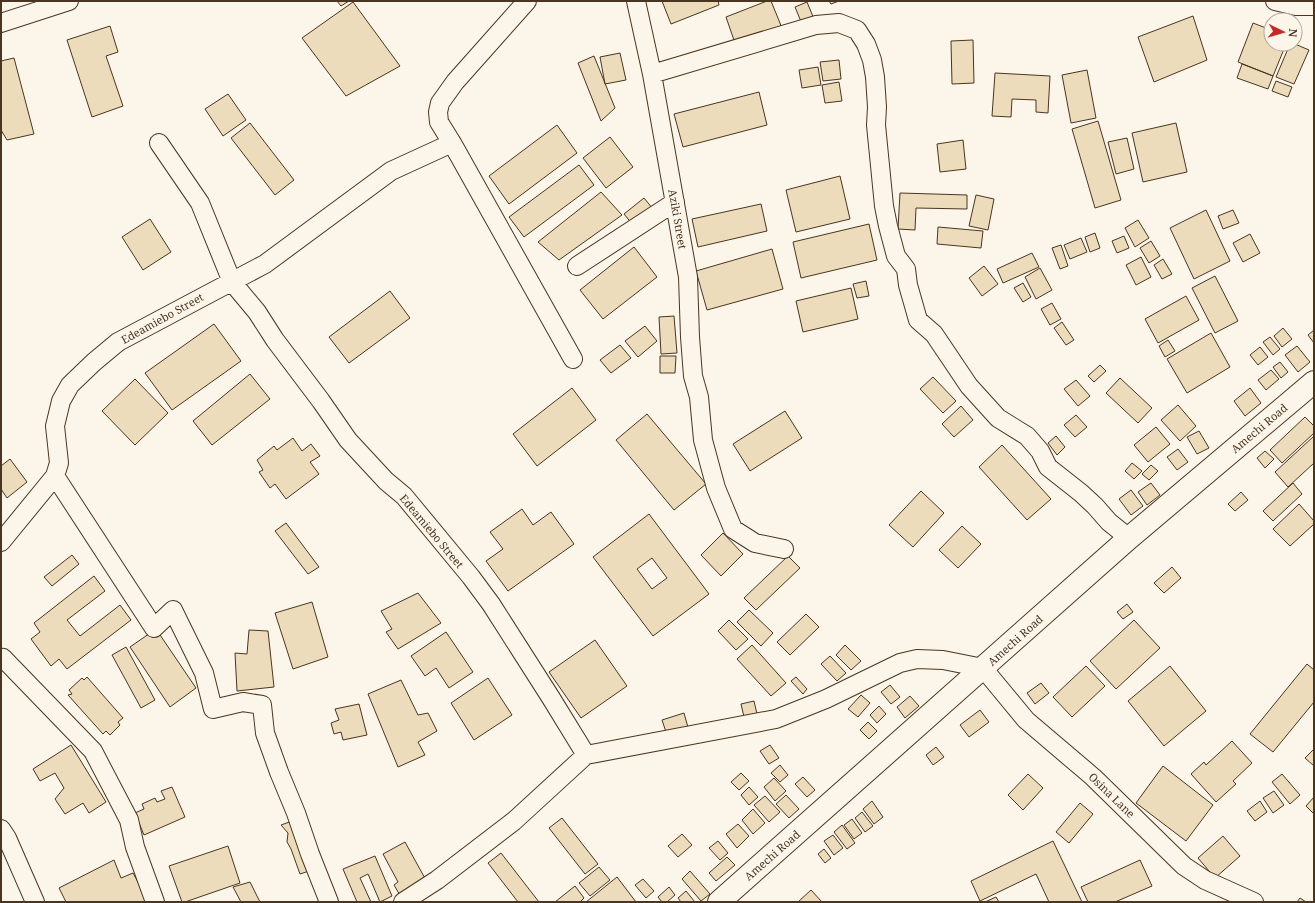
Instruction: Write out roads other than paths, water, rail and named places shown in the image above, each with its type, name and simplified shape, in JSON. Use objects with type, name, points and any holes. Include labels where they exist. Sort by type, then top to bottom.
[{"type":"main road","name":"Amechi Road","points":[[718,902],[1129,538],[1314,382]]},
{"type":"street","points":[[1,23],[69,1]]},
{"type":"street","points":[[527,1],[454,82],[440,103],[438,112],[439,122],[573,359]]},
{"type":"street","name":"Aziki Street","points":[[636,1],[652,74],[676,202],[688,278],[693,376],[699,397],[703,440],[716,488],[733,529],[755,544],[784,549]]},
{"type":"street","points":[[1275,1],[1296,6],[1314,6]]},
{"type":"street","points":[[652,74],[816,25],[839,23],[858,30],[866,44],[872,60],[875,77],[877,107],[876,125],[888,226],[896,256],[906,269],[908,285],[918,320],[934,334],[969,386],[998,418],[1027,436],[1040,452],[1048,467],[1081,493],[1109,522],[1129,538]]},
{"type":"street","name":"Edeamiebo Street","points":[[159,143],[200,202],[232,282],[257,312],[275,340],[348,440],[386,481],[404,496],[471,577],[551,698],[586,755]]},
{"type":"street","name":"Edeamiebo Street","points":[[1,542],[55,476],[59,463],[55,426],[61,401],[70,386],[94,362],[118,342],[205,294],[232,282],[265,264],[392,171],[452,143]]},
{"type":"street","points":[[577,266],[676,202]]},
{"type":"street","points":[[55,476],[154,628],[173,610],[204,672],[213,709],[243,702],[262,705],[265,733],[329,902]]},
{"type":"street","points":[[1,659],[3,658],[93,751],[129,820],[136,847],[155,902]]},
{"type":"street","points":[[402,902],[437,880],[514,821],[586,755],[776,719],[815,704],[900,663],[917,659],[943,660],[983,668]]},
{"type":"street","name":"Osina Lane","points":[[983,668],[1026,720],[1093,777],[1184,866],[1206,880],[1254,902]]},
{"type":"street","points":[[1,829],[7,838],[35,902]]}]
